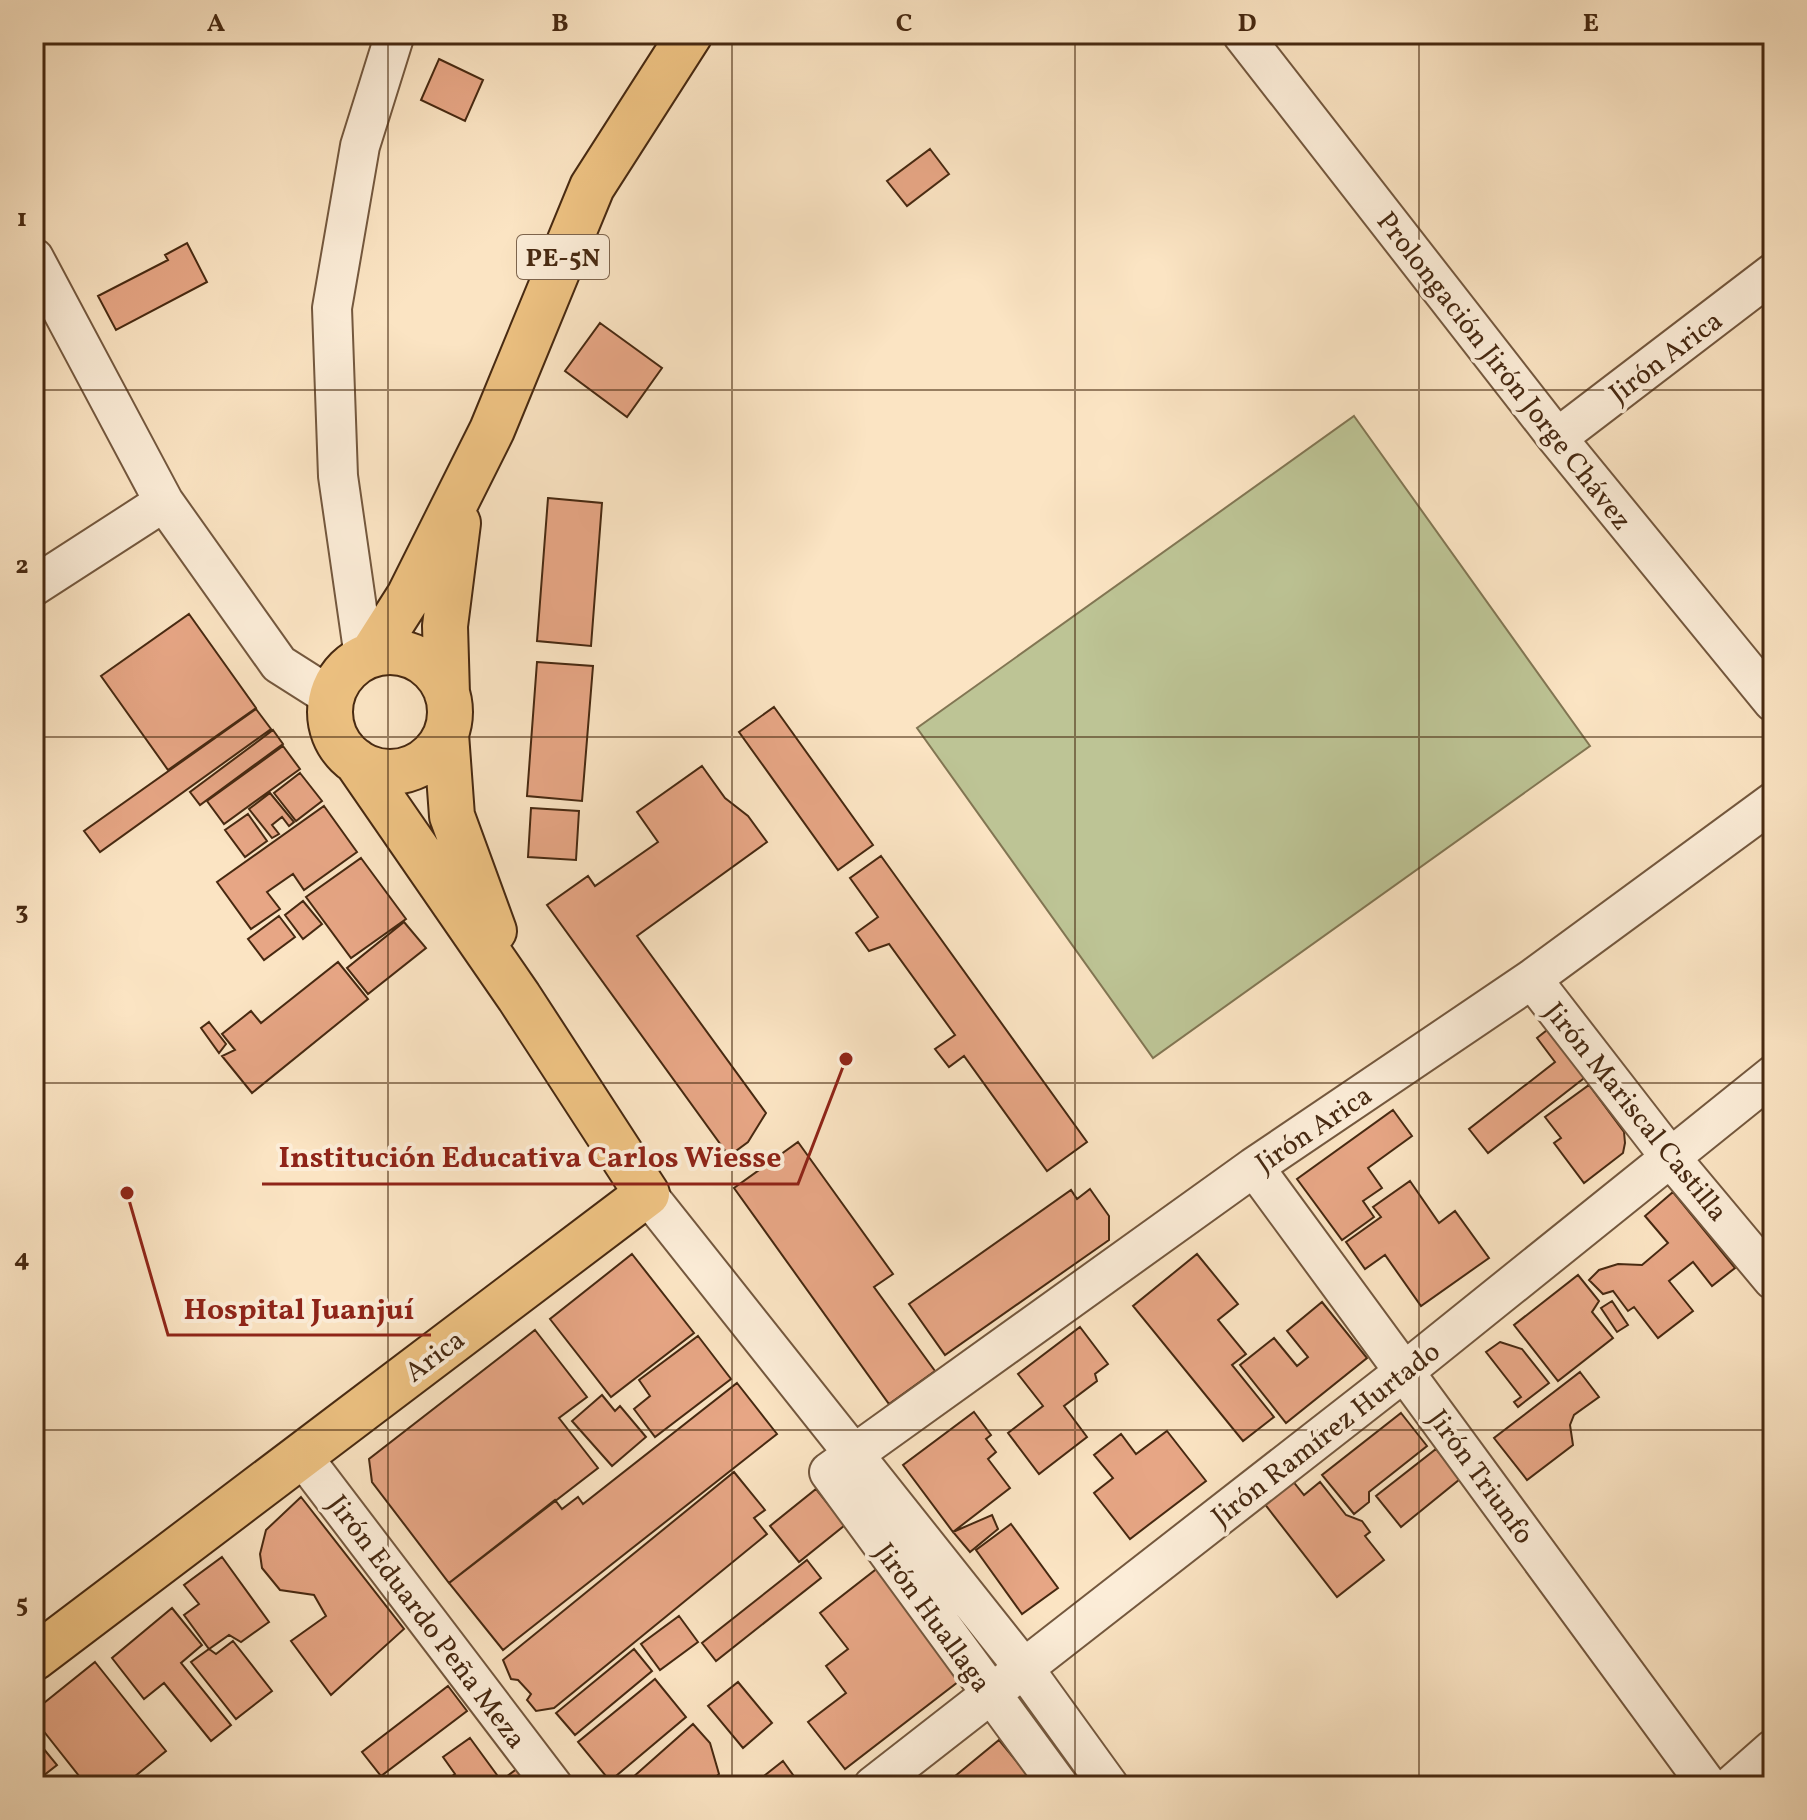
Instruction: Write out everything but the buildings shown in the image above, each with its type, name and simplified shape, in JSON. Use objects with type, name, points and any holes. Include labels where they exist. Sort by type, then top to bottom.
[{"type":"highway","name":"PE-5N","points":[[647,1194],[519,997],[356,761],[333,733],[331,697],[344,673],[368,656],[409,596],[492,430],[592,187],[690,34]]},
{"type":"highway","name":"PE-5N","points":[[462,493],[445,626],[452,816],[519,997]]},
{"type":"highway","points":[[356,761],[373,770],[404,771],[432,756],[447,714],[438,676],[423,662],[404,654],[368,656]]},
{"type":"highway","name":"Arica","points":[[34,1658],[647,1194]]},
{"type":"street","points":[[368,656],[338,476],[332,308],[360,146],[395,34]]},
{"type":"street","name":"Prolongación Jirón Jorge Chávez","points":[[1242,34],[1557,438],[1773,702]]},
{"type":"street","points":[[34,258],[164,502],[279,664],[331,697]]},
{"type":"street","name":"Jirón Arica","points":[[1557,438],[1773,273]]},
{"type":"street","points":[[34,586],[164,502]]},
{"type":"street","name":"Jirón Arica","points":[[855,1455],[1254,1167],[1532,979],[1773,802]]},
{"type":"street","name":"Jirón Mariscal Castilla","points":[[1532,979],[1670,1157],[1773,1280]]},
{"type":"street","name":"Jirón Ramírez Hurtado","points":[[873,1786],[1405,1371],[1773,1075]]},
{"type":"street","name":"Jirón Triunfo","points":[[1254,1167],[1708,1786]]},
{"type":"street","name":"Jirón Huallaga","points":[[647,1194],[1023,1667],[1109,1786]]},
{"type":"street","name":"Jirón Huallaga","points":[[855,1455],[829,1472],[1059,1786]]},
{"type":"street","name":"Jirón Eduardo Peña Meza","points":[[302,1456],[553,1786]]},
{"type":"street","points":[[1731,1786],[1773,1749]]},
{"type":"green space","points":[[1354,416],[1590,746],[1153,1058],[917,728]]},
{"type":"place","name":"Institución Educativa Carlos Wiesse","points":[[846,1059]]},
{"type":"place","name":"Hospital Juanjuí","points":[[127,1193]]}]
